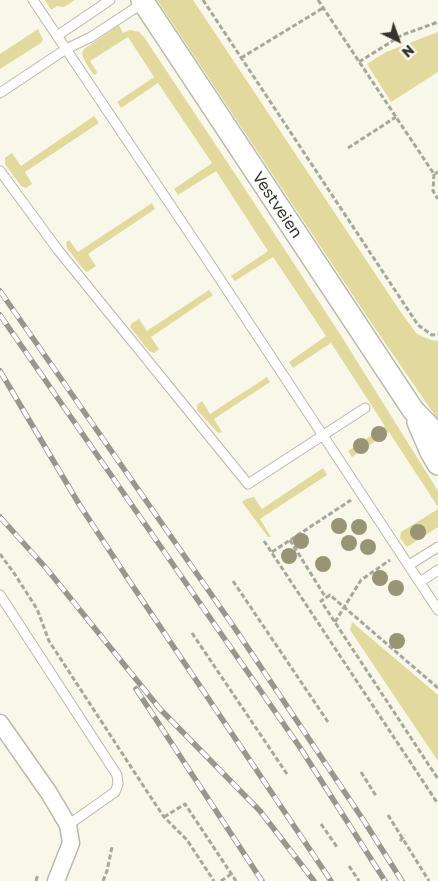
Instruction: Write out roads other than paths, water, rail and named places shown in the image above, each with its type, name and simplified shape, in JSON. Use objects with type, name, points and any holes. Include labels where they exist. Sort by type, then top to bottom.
[{"type":"street","name":"Vestveien","points":[[143,1],[413,410],[438,464]]},
{"type":"street","name":"Vestveien","points":[[413,410],[438,436]]},
{"type":"street","points":[[0,723],[50,793],[68,825],[71,844],[56,881]]},
{"type":"lane","points":[[33,0],[438,610]]},
{"type":"lane","points":[[57,36],[110,0]]},
{"type":"lane","points":[[0,93],[66,49],[91,37],[143,1]]},
{"type":"lane","points":[[0,171],[58,250],[248,484],[364,408]]},
{"type":"lane","points":[[409,566],[438,547]]},
{"type":"lane","points":[[420,582],[438,570]]},
{"type":"lane","points":[[0,595],[117,775],[118,784],[115,792],[68,825]]},
{"type":"railway","points":[[0,291],[236,630],[402,881]]},
{"type":"railway","points":[[0,315],[301,749],[385,881]]},
{"type":"railway","points":[[0,371],[79,504],[331,881]]},
{"type":"railway","points":[[0,517],[46,568],[160,709],[260,811],[314,881]]},
{"type":"railway","points":[[136,689],[262,881]]}]
